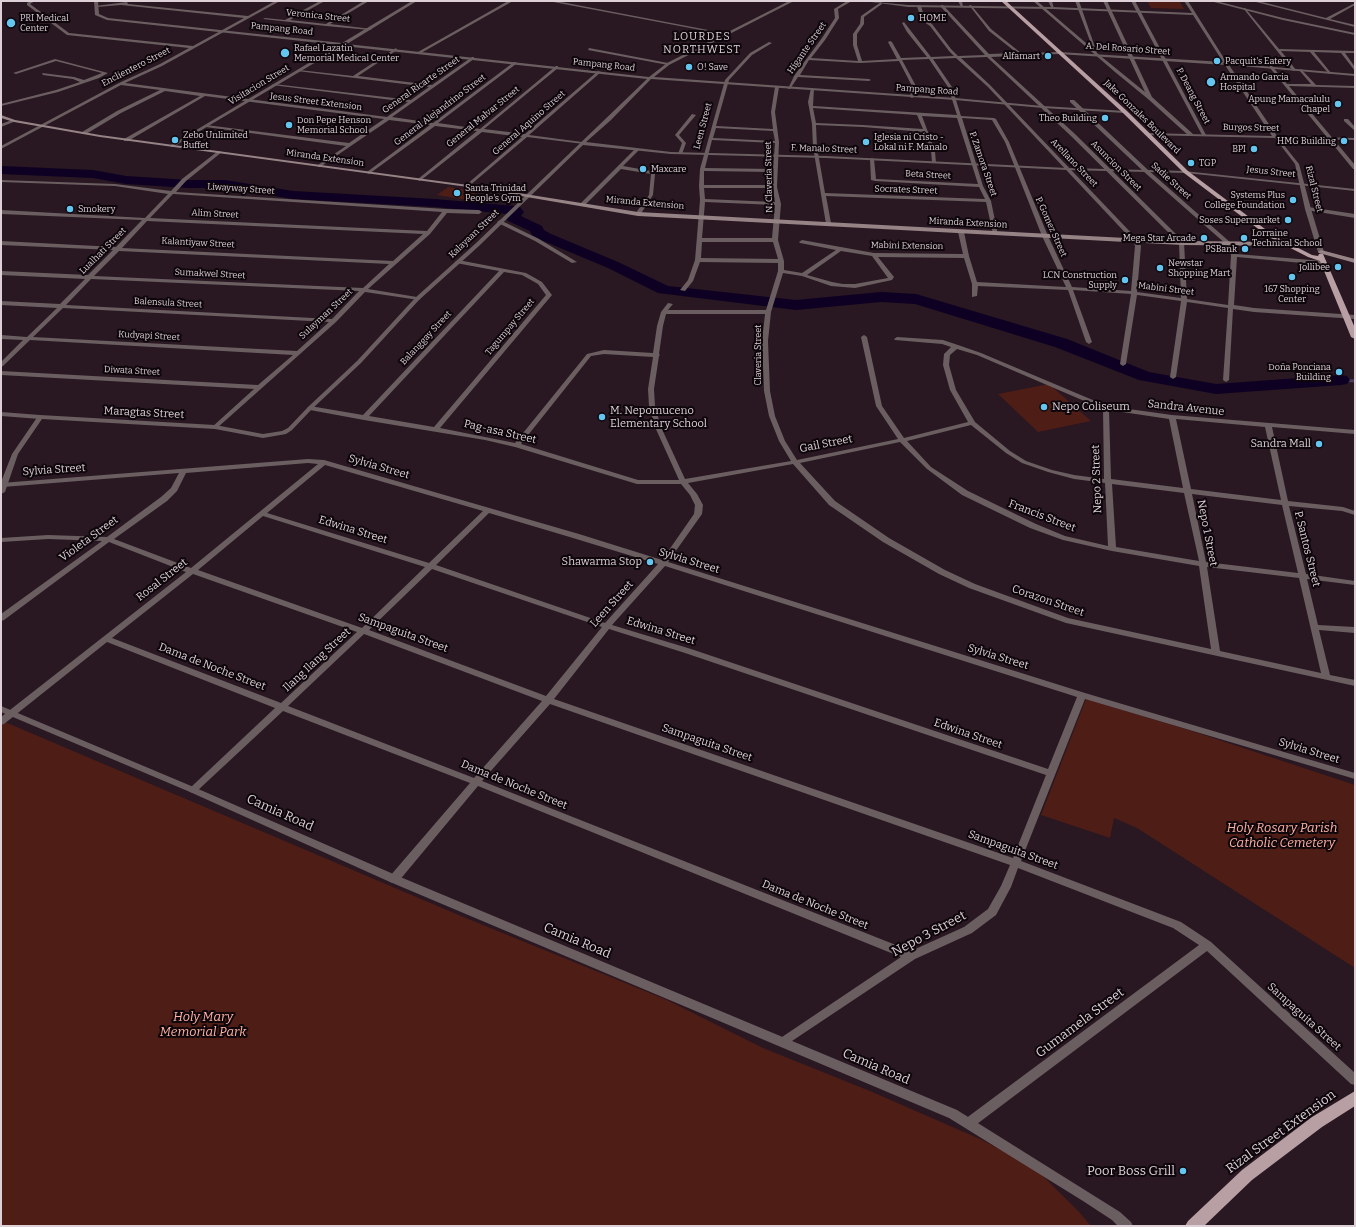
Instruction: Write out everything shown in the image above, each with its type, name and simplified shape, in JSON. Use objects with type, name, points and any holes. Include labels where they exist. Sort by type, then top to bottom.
[{"type":"main road","name":"Jake Gonzales Boulevard","points":[[1003,1],[1125,112],[1186,172],[1275,239],[1310,256],[1323,258]]},
{"type":"main road","name":"Miranda Extension","points":[[1,116],[14,121],[126,140],[468,186],[638,214],[1182,243],[1294,244]]},
{"type":"main road","name":"Jake Gonzales Boulevard","points":[[1275,239],[1294,244],[1323,258]]},
{"type":"main road","points":[[1323,258],[1355,261]]},
{"type":"main road","name":"Rizal Street","points":[[1323,258],[1355,336]]},
{"type":"main road","name":"Rizal Street Extension","points":[[1193,1226],[1247,1174],[1317,1122],[1355,1098]]},
{"type":"street","points":[[96,1],[97,6],[143,2]]},
{"type":"street","name":"Enclientero Street","points":[[1,148],[120,84],[161,65],[278,1]]},
{"type":"street","points":[[285,21],[323,1]]},
{"type":"street","points":[[326,25],[367,1]]},
{"type":"street","name":"Visitacion Street","points":[[173,146],[415,1]]},
{"type":"street","points":[[420,52],[511,1]]},
{"type":"street","points":[[550,1],[727,34]]},
{"type":"street","name":"Kalayaan Street","points":[[284,433],[290,429],[359,362],[417,299],[528,196],[650,78],[668,64],[792,1]]},
{"type":"street","name":"Higante Street","points":[[789,88],[837,18],[836,9],[850,1]]},
{"type":"street","points":[[866,1],[919,6],[1052,8],[1193,14]]},
{"type":"street","points":[[960,1],[962,6]]},
{"type":"street","points":[[1035,1],[1150,98],[1191,135]]},
{"type":"street","points":[[1050,1],[1052,8]]},
{"type":"street","points":[[1077,1],[1097,54]]},
{"type":"street","points":[[1105,1],[1150,98]]},
{"type":"street","name":"P. Deang Street","points":[[1133,1],[1204,135]]},
{"type":"street","name":"Rizal Street","points":[[1186,1],[1193,14],[1275,136],[1297,164],[1308,210],[1323,258]]},
{"type":"street","points":[[1212,1],[1355,34]]},
{"type":"street","points":[[1254,1],[1355,26]]},
{"type":"street","points":[[32,3],[68,34],[192,47]]},
{"type":"street","points":[[860,62],[855,45],[855,34],[862,24],[862,17],[881,3]]},
{"type":"street","points":[[122,4],[248,17]]},
{"type":"street","points":[[1327,19],[1355,4]]},
{"type":"street","name":"Pampang Road","points":[[97,6],[98,15],[107,18],[650,78],[1125,112]]},
{"type":"street","name":"Arellano Street","points":[[919,6],[923,20],[931,25],[950,50],[989,86],[1135,240]]},
{"type":"street","name":"Asuncion Street","points":[[942,6],[988,56],[1108,169],[1182,243]]},
{"type":"street","points":[[970,6],[990,30],[1021,55]]},
{"type":"street","points":[[1244,9],[1294,70]]},
{"type":"street","name":"Veronica Street","points":[[265,19],[370,29]]},
{"type":"street","points":[[904,23],[948,83],[955,99]]},
{"type":"street","points":[[890,42],[914,86],[912,97]]},
{"type":"street","points":[[726,83],[729,77],[751,54],[770,44]]},
{"type":"street","points":[[354,77],[396,49]]},
{"type":"street","points":[[589,49],[668,64]]},
{"type":"street","points":[[1279,50],[1355,52]]},
{"type":"street","points":[[1311,51],[1329,73]]},
{"type":"street","points":[[1342,52],[1355,70]]},
{"type":"street","name":"A. Del Rosario Street","points":[[808,59],[860,62],[1059,53],[1097,54],[1355,75]]},
{"type":"street","name":"General Ricarte Street","points":[[320,166],[473,58]]},
{"type":"street","points":[[1,104],[34,97],[84,82],[106,73],[56,60],[15,73]]},
{"type":"street","name":"General Alejandrino Street","points":[[369,173],[514,63]]},
{"type":"street","name":"General Malvar Street","points":[[420,180],[557,67]]},
{"type":"street","points":[[1271,68],[1355,168]]},
{"type":"street","points":[[1301,70],[1315,86]]},
{"type":"street","points":[[299,71],[433,86]]},
{"type":"street","name":"General Aquino Street","points":[[468,186],[599,72]]},
{"type":"street","points":[[43,74],[74,78],[84,82]]},
{"type":"street","points":[[796,76],[870,80]]},
{"type":"street","name":"Leen Street","points":[[683,290],[691,280],[698,260],[701,240],[703,200],[701,186],[702,169],[726,83]]},
{"type":"street","name":"Jesus Street Extension","points":[[120,84],[582,143]]},
{"type":"street","points":[[274,85],[412,101]]},
{"type":"street","name":"N. Claveria Street","points":[[777,86],[773,112],[777,142],[775,187],[778,204],[777,221]]},
{"type":"street","points":[[1286,86],[1355,87]]},
{"type":"street","points":[[84,133],[119,112],[164,90]]},
{"type":"street","points":[[812,90],[811,107],[814,124],[815,148],[818,157],[828,223]]},
{"type":"street","points":[[126,140],[204,95]]},
{"type":"street","name":"P. Zamora Street","points":[[955,99],[958,117],[981,186],[988,201],[996,234]]},
{"type":"street","name":"Sadie Street","points":[[1072,101],[1145,170],[1229,244],[1234,255],[1226,380]]},
{"type":"street","points":[[811,107],[958,117]]},
{"type":"street","points":[[919,114],[933,151],[934,162]]},
{"type":"street","points":[[680,153],[684,143],[677,135],[694,115]]},
{"type":"street","name":"P. Gomez Street","points":[[958,117],[994,119],[1007,142],[1070,289],[1089,342]]},
{"type":"street","points":[[1346,120],[1355,130]]},
{"type":"street","points":[[1,126],[14,121]]},
{"type":"street","points":[[814,124],[926,131]]},
{"type":"street","points":[[206,126],[350,145]]},
{"type":"street","points":[[713,127],[775,130]]},
{"type":"street","name":"Burgos Street","points":[[1146,134],[1355,139]]},
{"type":"street","points":[[710,139],[777,142]]},
{"type":"street","points":[[2,140],[13,142]]},
{"type":"street","name":"F. Manalo Street","points":[[582,143],[637,150],[680,153],[777,155],[1067,169],[1186,172]]},
{"type":"street","points":[[582,205],[637,150]]},
{"type":"street","name":"Lualhati Street","points":[[1,365],[62,306],[117,248],[148,219],[184,180],[220,152]]},
{"type":"street","name":"Beta Street","points":[[872,159],[873,179],[875,180],[981,186]]},
{"type":"street","points":[[619,167],[651,172],[653,174],[651,195],[638,214]]},
{"type":"street","points":[[702,169],[776,171]]},
{"type":"street","name":"Jesus Street","points":[[1186,172],[1355,190]]},
{"type":"street","name":"Liwayway Street","points":[[1,180],[115,185],[446,211],[479,212]]},
{"type":"street","points":[[701,186],[775,187]]},
{"type":"street","name":"Socrates Street","points":[[824,194],[988,201]]},
{"type":"street","points":[[703,200],[778,204]]},
{"type":"street","points":[[1308,210],[1355,216]]},
{"type":"street","name":"Sulayman Street","points":[[215,427],[334,321],[364,290],[428,233],[446,211]]},
{"type":"street","name":"Alim Street","points":[[1,212],[428,233]]},
{"type":"street","name":"Claveria Street","points":[[777,221],[775,240],[781,261],[781,271],[771,299],[765,341],[767,391],[772,416],[782,441]]},
{"type":"street","points":[[500,222],[537,240],[574,262]]},
{"type":"street","points":[[961,232],[966,256],[975,284],[974,296]]},
{"type":"street","points":[[701,240],[775,240]]},
{"type":"street","points":[[1123,364],[1134,294],[1138,251],[1138,246],[1135,240]]},
{"type":"street","name":"Kalantiyaw Street","points":[[1,242],[394,264]]},
{"type":"street","name":"Mabini Extension","points":[[802,242],[874,255],[966,256]]},
{"type":"street","points":[[1173,377],[1184,300],[1182,243]]},
{"type":"street","points":[[803,275],[840,249]]},
{"type":"street","points":[[781,271],[803,275],[826,283],[849,286],[866,285],[890,279],[891,277],[874,255]]},
{"type":"street","points":[[1234,255],[1323,258]]},
{"type":"street","points":[[698,260],[781,261]]},
{"type":"street","name":"Tagumpay Street","points":[[436,429],[549,295],[546,289],[534,279],[524,274],[458,262]]},
{"type":"street","name":"Balanggay Street","points":[[364,418],[502,271]]},
{"type":"street","name":"Sumakwel Street","points":[[1,272],[364,290],[417,299]]},
{"type":"street","name":"Mabini Street","points":[[975,284],[1113,291],[1230,307],[1355,317]]},
{"type":"street","name":"Balensula Street","points":[[1,303],[334,321]]},
{"type":"street","name":"Leen Street","points":[[394,879],[548,700],[607,626],[664,564],[698,514],[699,505],[693,494],[683,482],[665,444],[652,406],[651,389],[660,326],[664,312],[670,304]]},
{"type":"street","points":[[664,312],[769,310]]},
{"type":"street","name":"Kudyapi Street","points":[[1,337],[297,353]]},
{"type":"street","name":"Francis Street","points":[[864,337],[879,406],[902,440],[929,468],[965,493],[992,507],[1063,538],[1112,549],[1203,564],[1355,583]]},
{"type":"street","name":"Sandra Avenue","points":[[897,339],[934,341],[956,346],[980,354],[1106,408],[1172,417],[1355,432]]},
{"type":"street","points":[[956,346],[947,354],[946,365],[953,390],[972,424],[1008,452],[1024,462],[1056,473],[1108,482],[1284,504],[1343,509],[1355,513]]},
{"type":"street","points":[[517,445],[588,355],[604,352],[657,355]]},
{"type":"street","name":"Diwata Street","points":[[1,373],[261,387]]},
{"type":"street","name":"Pag-asa Street","points":[[310,408],[436,429],[517,445],[637,482],[683,482]]},
{"type":"street","name":"Nepo 2 Street","points":[[1106,408],[1112,549]]},
{"type":"street","name":"Maragtas Street","points":[[1,414],[215,427],[263,436],[284,433]]},
{"type":"street","points":[[2,489],[15,454],[40,417]]},
{"type":"street","name":"Nepo 1 Street","points":[[1172,417],[1203,564],[1216,653]]},
{"type":"street","name":"Gail Street","points":[[683,482],[795,462],[972,424]]},
{"type":"street","name":"P. Santos Street","points":[[1268,426],[1284,504],[1303,576],[1326,676]]},
{"type":"street","name":"Corazon Street","points":[[782,441],[795,462],[832,503],[912,556],[972,586],[1066,620],[1355,683]]},
{"type":"street","name":"Sylvia Street","points":[[2,489],[308,461],[324,462],[576,536],[1082,695],[1355,776]]},
{"type":"street","name":"Rosal Street","points":[[1,722],[263,514],[324,462]]},
{"type":"street","name":"Violeta Street","points":[[1,618],[164,499],[174,489],[183,472]]},
{"type":"street","name":"Ilang Ilang Street","points":[[193,790],[363,631],[488,510]]},
{"type":"street","name":"Edwina Street","points":[[263,514],[431,566],[1050,773]]},
{"type":"street","name":"Sampaguita Street","points":[[1,540],[48,536],[108,539],[192,571],[363,631],[548,700],[1016,863],[1177,925],[1207,945],[1355,1080]]},
{"type":"street","points":[[1314,627],[1355,630]]},
{"type":"street","name":"Dama de Noche Street","points":[[106,639],[283,706],[476,782],[911,956]]},
{"type":"street","name":"Nepo 3 Street","points":[[782,1042],[911,956],[968,930],[992,912],[1006,887],[1016,863],[1050,773],[1082,695]]},
{"type":"street","name":"Camia Road","points":[[1,709],[193,790],[394,879],[953,1114],[1087,1197],[1116,1216],[1127,1226]]},
{"type":"street","name":"Gumamela Street","points":[[969,1123],[1207,945]]},
{"type":"green space","points":[[1147,1],[1180,2],[1184,9],[1151,8]]},
{"type":"green space","name":"Santa Trinidad People's Gym","points":[[448,187],[478,191],[467,200],[437,195]]},
{"type":"green space","name":"Nepo Coliseum","points":[[1049,384],[1091,421],[1038,432],[998,394]]},
{"type":"green space","name":"Holy Rosary Parish Catholic Cemetery","points":[[1086,699],[1195,732],[1355,785],[1355,968],[1137,828],[1114,818],[1110,838],[1041,815]]},
{"type":"green space","name":"Holy Mary Memorial Park","points":[[5,722],[461,916],[667,1000],[763,1048],[870,1091],[980,1139],[1033,1166],[1091,1226],[1,1226],[1,726]]},
{"type":"waterway","points":[[1,170],[93,174],[126,180],[189,184],[225,184],[293,195],[435,203],[515,210],[517,212],[513,218],[537,229],[537,232],[546,237],[613,265],[664,290],[796,305],[881,297],[916,299],[1061,343],[1145,376],[1216,389],[1341,380]]},
{"type":"waterway","points":[[1341,380],[1355,381]]},
{"type":"place","name":"HOME","points":[[911,18]]},
{"type":"place","name":"PRI Medical Center","points":[[11,23]]},
{"type":"place","name":"Rafael Lazatin Memorial Medical Center","points":[[285,53]]},
{"type":"place","name":"Alfamart","points":[[1048,56]]},
{"type":"place","name":"Pacquit's Eatery","points":[[1217,61]]},
{"type":"place","name":"O! Save","points":[[689,67]]},
{"type":"place","name":"Armando Garcia Hospital","points":[[1211,82]]},
{"type":"place","name":"Apung Mamacalulu Chapel","points":[[1338,104]]},
{"type":"place","name":"Theo Building","points":[[1105,118]]},
{"type":"place","name":"Don Pepe Henson Memorial School","points":[[289,125]]},
{"type":"place","name":"Zebo Unlimited Buffet","points":[[175,140]]},
{"type":"place","name":"HMG Building","points":[[1344,141]]},
{"type":"place","name":"Iglesia ni Cristo - Lokal ni F. Manalo","points":[[866,142]]},
{"type":"place","name":"BPI","points":[[1254,149]]},
{"type":"place","name":"TGP","points":[[1191,163]]},
{"type":"place","name":"Maxcare","points":[[643,169]]},
{"type":"place","name":"Santa Trinidad People's Gym","points":[[457,193]]},
{"type":"place","name":"Systems Plus College Foundation","points":[[1293,200]]},
{"type":"place","name":"Smokery","points":[[70,209]]},
{"type":"place","name":"Soses Supermarket","points":[[1288,220]]},
{"type":"place","name":"Mega Star Arcade","points":[[1204,238]]},
{"type":"place","name":"Lorraine Technical School","points":[[1244,238]]},
{"type":"place","name":"PSBank","points":[[1245,249]]},
{"type":"place","name":"Jollibee","points":[[1338,267]]},
{"type":"place","name":"Newstar Shopping Mart","points":[[1160,268]]},
{"type":"place","name":"167 Shopping Center","points":[[1292,277]]},
{"type":"place","name":"LCN Construction Supply","points":[[1125,280]]},
{"type":"place","name":"Doña Ponciana Building","points":[[1339,372]]},
{"type":"place","name":"Nepo Coliseum","points":[[1044,407]]},
{"type":"place","name":"M. Nepomuceno Elementary School","points":[[602,417]]},
{"type":"place","name":"Sandra Mall","points":[[1319,444]]},
{"type":"place","name":"Shawarma Stop","points":[[650,562]]},
{"type":"place","name":"Poor Boss Grill","points":[[1183,1171]]},
{"type":"district","name":"LOURDES NORTHWEST","points":[[702,43]]}]
